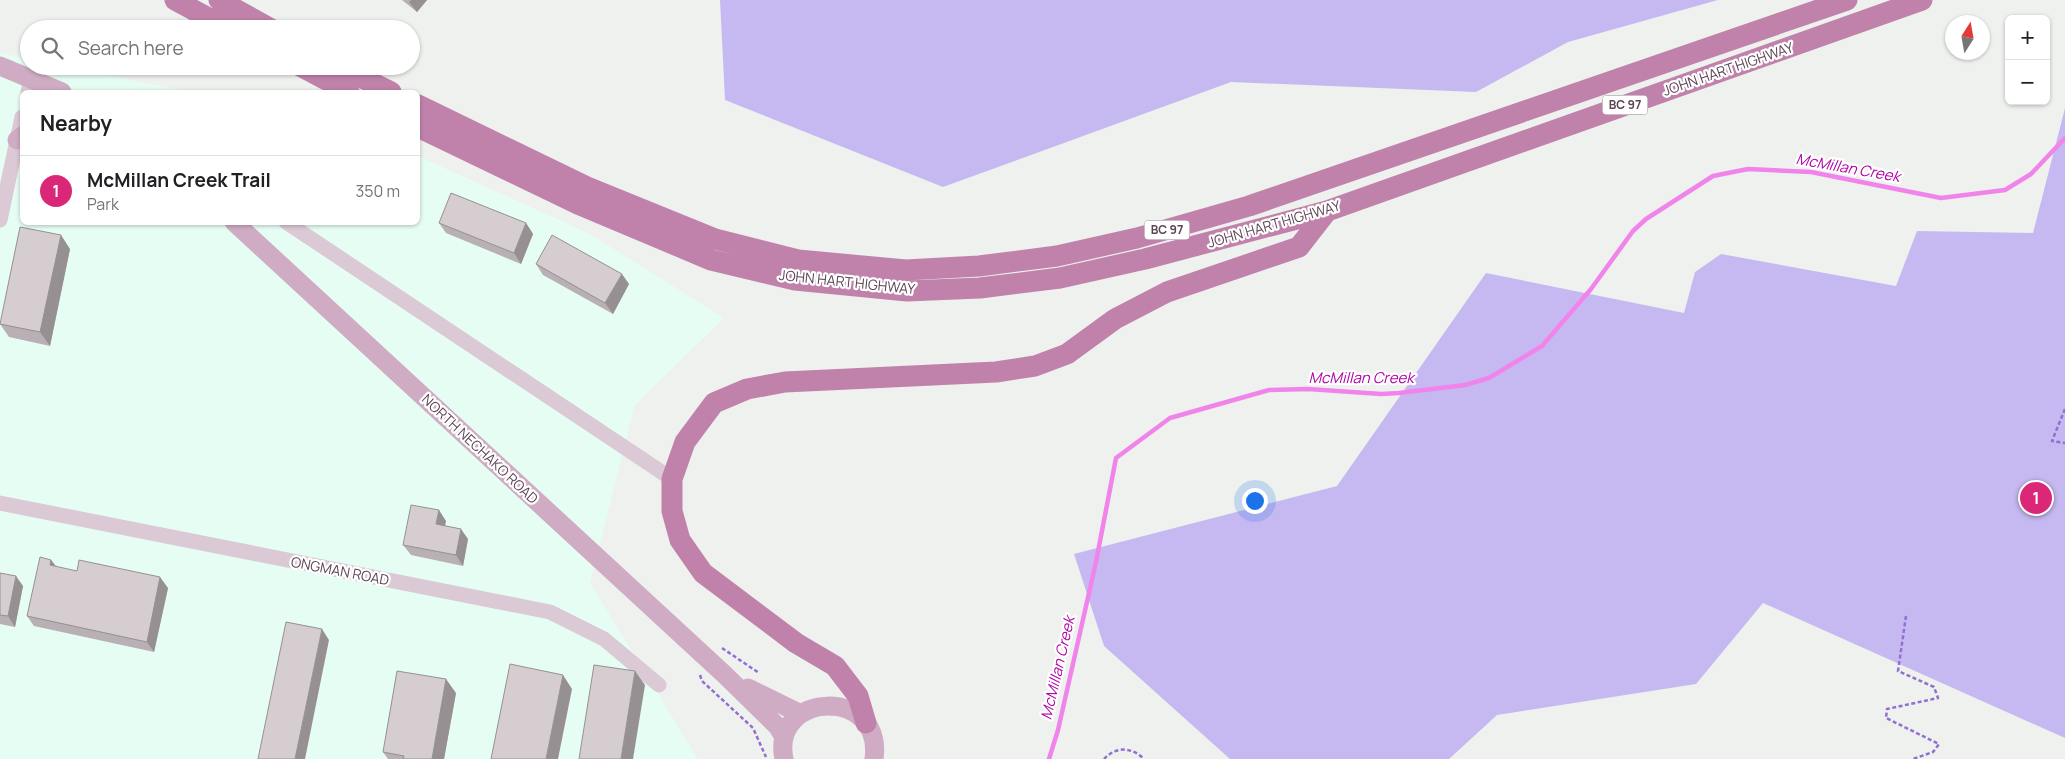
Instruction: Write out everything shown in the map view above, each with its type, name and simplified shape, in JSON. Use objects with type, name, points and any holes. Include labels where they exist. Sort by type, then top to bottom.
[{"type":"highway","points":[[219,0],[254,20]]},
{"type":"highway","name":"JOHN HART HIGHWAY","points":[[420,106],[587,187],[715,239],[798,260],[906,270],[980,266],[1057,256],[1128,240],[1249,206],[1847,0]]},
{"type":"highway","name":"JOHN HART HIGHWAY","points":[[420,128],[578,204],[711,260],[795,280],[908,291],[980,288],[1060,278],[1145,259],[1327,211],[1922,0]]},
{"type":"highway","points":[[176,2],[211,20]]},
{"type":"highway","points":[[317,75],[345,90]]},
{"type":"highway","points":[[356,75],[387,90]]},
{"type":"highway","points":[[866,723],[858,696],[835,666],[796,643],[703,573],[680,540],[672,510],[672,479],[685,442],[714,403],[747,389],[785,382],[996,372],[1035,366],[1067,354],[1115,319],[1166,292],[1299,247],[1327,211]]},
{"type":"main road","points":[[0,66],[29,85],[53,90]]},
{"type":"main road","name":"NORTH NECHAKO ROAD","points":[[237,225],[725,675],[778,727],[784,737]]},
{"type":"main road","name":"NORTH NECHAKO ROAD","points":[[725,675],[760,695],[801,714]]},
{"type":"main road","points":[[784,759],[782,752],[784,737],[791,723],[813,707],[828,704],[842,707],[855,713],[866,723],[872,736],[875,750],[874,759]]},
{"type":"street","points":[[0,220],[20,138]]},
{"type":"street","points":[[291,225],[672,479]]},
{"type":"street","name":"ONGMAN ROAD","points":[[0,503],[550,612],[604,639],[659,685]]},
{"type":"path","points":[[2065,409],[2052,441],[2065,443]]},
{"type":"path","points":[[1906,616],[1898,671],[1934,687],[1938,698],[1888,709],[1886,718],[1940,744],[1933,752],[1914,759]]},
{"type":"path","points":[[716,647],[725,649],[762,676]]},
{"type":"path","points":[[718,696],[753,728],[767,759]]},
{"type":"path","points":[[1104,759],[1109,753],[1120,749],[1132,750],[1144,759]]},
{"type":"shaded area","points":[[720,0],[1718,0],[1568,42],[1476,92],[1231,82],[943,187],[725,100]]},
{"type":"shaded area","points":[[0,53],[20,57],[20,75],[107,75],[179,90],[20,90],[20,225],[420,225],[420,157],[588,233],[724,318],[635,405],[590,583],[698,759],[0,759]]},
{"type":"shaded area","points":[[2065,108],[2065,738],[1763,603],[1696,684],[1497,715],[1449,759],[1230,759],[1104,646],[1074,554],[1337,486],[1486,273],[1684,313],[1695,272],[1721,254],[1896,286],[1917,231],[2033,233]]},
{"type":"building","points":[[451,193],[526,223],[514,253],[439,223]]},
{"type":"building","points":[[20,227],[61,235],[40,332],[0,324]]},
{"type":"building","points":[[552,235],[622,274],[605,303],[536,264]]},
{"type":"building","points":[[411,505],[439,510],[436,524],[461,529],[456,555],[403,545]]},
{"type":"building","points":[[40,557],[51,560],[50,565],[77,571],[79,560],[160,577],[147,642],[27,616]]},
{"type":"building","points":[[0,573],[16,576],[8,616],[0,615]]},
{"type":"building","points":[[286,622],[322,629],[295,759],[258,759]]},
{"type":"building","points":[[510,664],[563,675],[546,759],[491,759]]},
{"type":"building","points":[[594,665],[635,671],[621,759],[579,759]]},
{"type":"building","points":[[397,671],[446,679],[432,759],[403,759],[404,756],[383,752]]},
{"type":"waterway","name":"McMillan Creek","points":[[1049,759],[1058,730],[1096,562],[1116,458],[1170,418],[1269,390],[1308,389],[1381,394],[1465,385],[1489,378],[1542,346],[1591,289],[1633,231],[1646,219],[1713,176],[1748,169],[1811,172],[1941,198],[2005,190],[2031,174],[2065,138]]},
{"type":"place","name":"McMillan Creek Trail","points":[[2036,498]]}]
